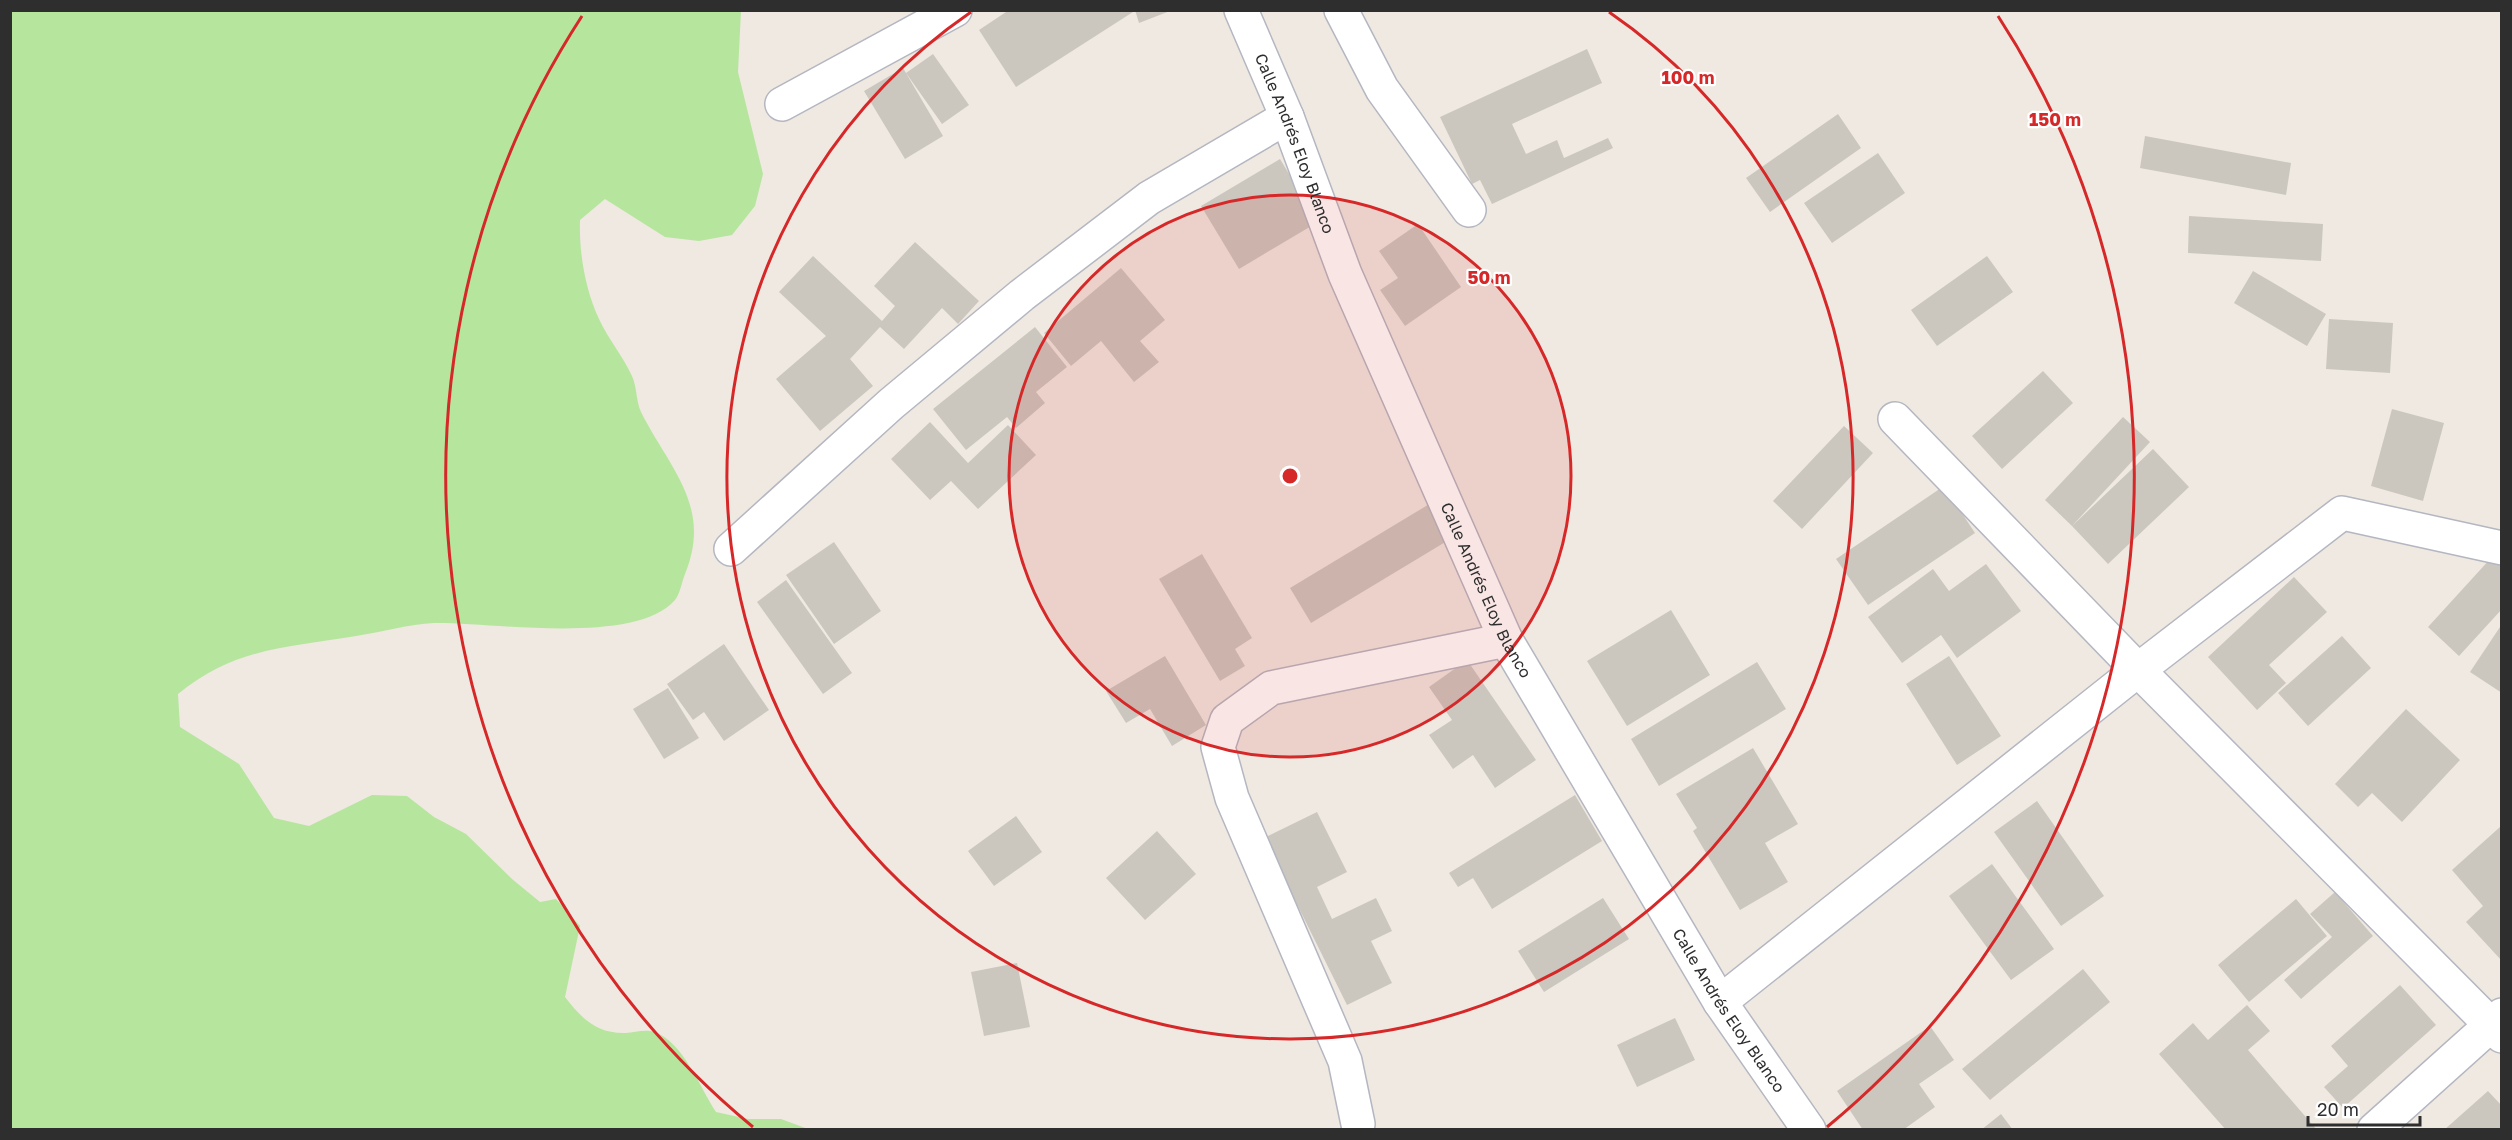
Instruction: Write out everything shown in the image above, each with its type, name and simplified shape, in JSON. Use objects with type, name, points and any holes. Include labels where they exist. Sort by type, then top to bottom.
[{"type":"street","points":[[782,104],[955,10]]},
{"type":"street","name":"Calle Andrés Eloy Blanco","points":[[1241,10],[1287,117],[1346,274],[1506,640],[1720,1002],[1809,1130]]},
{"type":"street","points":[[1341,10],[1382,89],[1469,210]]},
{"type":"street","points":[[731,549],[891,404],[1022,295],[1149,198],[1287,117]]},
{"type":"street","points":[[1895,419],[2138,670],[2498,1025],[2374,1130]]},
{"type":"street","points":[[1720,1002],[2138,670],[2342,513],[2502,548]]},
{"type":"street","points":[[1358,1124],[1345,1061],[1232,798],[1218,747],[1227,720],[1272,688],[1506,640]]},
{"type":"green space","points":[[10,11],[741,11],[738,72],[763,174],[755,206],[732,235],[699,241],[665,237],[605,199],[580,220],[584,271],[594,307],[632,376],[641,412],[675,470],[691,508],[694,528],[692,550],[680,591],[675,600],[656,614],[629,623],[596,627],[561,628],[434,623],[284,647],[241,658],[220,667],[178,694],[180,727],[239,764],[274,818],[309,826],[372,795],[407,796],[434,817],[466,834],[512,879],[540,902],[556,899],[580,926],[565,997],[577,1012],[598,1028],[606,1031],[626,1033],[648,1031],[664,1037],[674,1045],[690,1066],[716,1112],[748,1119],[781,1119],[808,1129],[11,1129]]},
{"type":"building","points":[[1009,10],[1132,10],[1133,12],[1016,87],[979,30]]},
{"type":"building","points":[[1135,10],[1170,10],[1170,11],[1139,23]]},
{"type":"building","points":[[1587,49],[1602,83],[1512,124],[1526,154],[1557,140],[1564,158],[1608,138],[1613,148],[1492,204],[1480,180],[1472,184],[1440,117]]},
{"type":"building","points":[[933,54],[969,105],[942,124],[906,73]]},
{"type":"building","points":[[903,68],[943,136],[905,159],[864,91]]},
{"type":"building","points":[[1838,114],[1861,148],[1770,212],[1746,178]]},
{"type":"building","points":[[2145,136],[2291,163],[2286,195],[2140,168]]},
{"type":"building","points":[[1878,153],[1905,193],[1832,243],[1804,203]]},
{"type":"building","points":[[1280,159],[1318,222],[1239,269],[1201,206]]},
{"type":"building","points":[[2189,216],[2323,224],[2321,261],[2188,253]]},
{"type":"building","points":[[1418,224],[1461,287],[1405,326],[1380,290],[1398,278],[1379,251]]},
{"type":"building","points":[[915,242],[979,301],[958,324],[942,308],[904,349],[880,327],[850,359],[873,386],[820,431],[776,379],[826,336],[779,292],[813,256],[882,321],[895,306],[874,286]]},
{"type":"building","points":[[1987,256],[2013,292],[1937,346],[1911,310]]},
{"type":"building","points":[[1121,268],[1165,320],[1140,341],[1159,362],[1134,382],[1101,341],[1071,366],[1044,333]]},
{"type":"building","points":[[2253,271],[2326,314],[2307,346],[2234,303]]},
{"type":"building","points":[[2329,319],[2393,323],[2390,373],[2326,369]]},
{"type":"building","points":[[1035,327],[1067,367],[1036,392],[1045,403],[1016,428],[1007,417],[966,450],[933,409]]},
{"type":"building","points":[[2043,371],[2073,403],[2002,469],[1972,436]]},
{"type":"building","points":[[2392,409],[2444,423],[2423,501],[2371,486]]},
{"type":"building","points":[[2123,417],[2150,442],[2072,526],[2045,500]]},
{"type":"building","points":[[930,422],[968,463],[1008,425],[1036,455],[978,509],[951,481],[930,500],[891,459]]},
{"type":"building","points":[[1844,426],[1873,453],[1802,529],[1773,501]]},
{"type":"building","points":[[2153,449],[2189,487],[2108,564],[2072,526]]},
{"type":"building","points":[[1944,486],[1975,533],[1868,605],[1836,559]]},
{"type":"building","points":[[1431,503],[1452,538],[1311,623],[1290,588]]},
{"type":"building","points":[[834,542],[881,611],[834,644],[786,575]]},
{"type":"building","points":[[1202,554],[1252,638],[1235,649],[1245,666],[1220,681],[1159,579]]},
{"type":"building","points":[[2491,558],[2502,567],[2502,609],[2459,656],[2428,627]]},
{"type":"building","points":[[1986,564],[2021,611],[1957,658],[1941,635],[1902,663],[1868,617],[1933,569],[1949,591]]},
{"type":"building","points":[[2294,577],[2327,612],[2269,665],[2286,683],[2257,710],[2208,657]]},
{"type":"building","points":[[786,580],[852,673],[823,694],[757,602]]},
{"type":"building","points":[[1671,610],[1710,675],[1627,726],[1587,661]]},
{"type":"building","points":[[2502,624],[2502,693],[2470,672]]},
{"type":"building","points":[[2342,636],[2371,668],[2308,726],[2278,693]]},
{"type":"building","points":[[724,644],[769,710],[724,741],[704,712],[693,720],[667,684]]},
{"type":"building","points":[[1165,656],[1206,725],[1172,746],[1150,709],[1126,723],[1106,691]]},
{"type":"building","points":[[1949,656],[2001,736],[1957,765],[1906,684]]},
{"type":"building","points":[[1467,660],[1536,760],[1495,788],[1473,755],[1453,769],[1429,735],[1452,720],[1429,687]]},
{"type":"building","points":[[1757,662],[1786,709],[1659,786],[1631,739]]},
{"type":"building","points":[[668,688],[699,738],[664,759],[633,709]]},
{"type":"building","points":[[2406,709],[2460,760],[2402,822],[2372,793],[2358,807],[2335,784]]},
{"type":"building","points":[[1753,748],[1798,824],[1765,843],[1788,882],[1740,910],[1693,831],[1697,828],[1676,794]]},
{"type":"building","points":[[1575,795],[1602,841],[1492,909],[1473,878],[1458,887],[1449,873]]},
{"type":"building","points":[[2037,801],[2104,896],[2061,926],[1994,832]]},
{"type":"building","points":[[1317,812],[1347,872],[1317,887],[1332,919],[1376,898],[1392,931],[1371,941],[1392,983],[1347,1005],[1264,838]]},
{"type":"building","points":[[1016,816],[1042,852],[994,886],[968,851]]},
{"type":"building","points":[[2500,827],[2502,829],[2502,961],[2466,922],[2483,906],[2452,870]]},
{"type":"building","points":[[1157,831],[1196,874],[1145,920],[1106,878]]},
{"type":"building","points":[[1992,864],[2054,949],[2011,980],[1949,896]]},
{"type":"building","points":[[2335,892],[2373,936],[2301,999],[2284,980],[2332,937],[2310,914]]},
{"type":"building","points":[[1603,898],[1629,939],[1544,992],[1518,951]]},
{"type":"building","points":[[2296,899],[2327,936],[2249,1002],[2218,965]]},
{"type":"building","points":[[1017,963],[1030,1027],[984,1036],[971,972]]},
{"type":"building","points":[[2083,969],[2110,1002],[1990,1100],[1962,1069]]},
{"type":"building","points":[[2400,985],[2436,1025],[2343,1108],[2324,1087],[2348,1066],[2331,1046]]},
{"type":"building","points":[[2247,1005],[2270,1031],[2248,1050],[2317,1130],[2226,1130],[2159,1054],[2193,1023],[2208,1040]]},
{"type":"building","points":[[1675,1018],[1695,1060],[1637,1087],[1617,1045]]},
{"type":"building","points":[[1930,1026],[1954,1060],[1919,1084],[1935,1107],[1903,1130],[1863,1130],[1837,1091]]},
{"type":"building","points":[[2488,1091],[2502,1106],[2502,1130],[2444,1130]]},
{"type":"building","points":[[2001,1114],[2013,1130],[1981,1130]]}]
